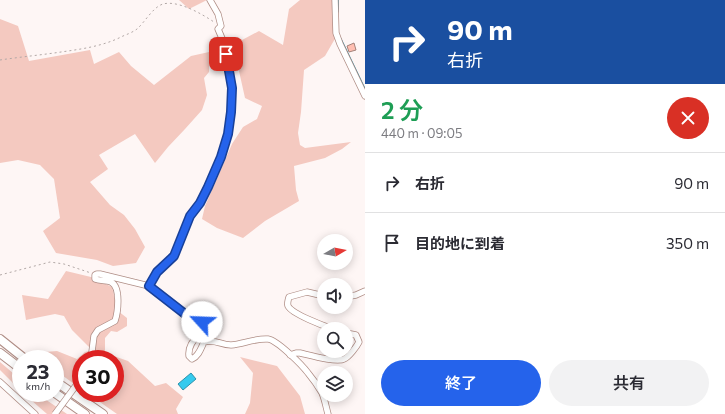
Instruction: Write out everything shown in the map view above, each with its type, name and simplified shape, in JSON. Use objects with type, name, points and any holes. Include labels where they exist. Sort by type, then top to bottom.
[{"type":"highway","points":[[0,339],[14,350]]},
{"type":"highway","points":[[0,353],[12,362]]},
{"type":"highway","points":[[64,387],[103,414]]},
{"type":"highway","points":[[64,399],[86,414]]},
{"type":"street","points":[[149,286],[157,272],[174,256],[190,216],[200,203],[208,187],[221,157],[228,134],[232,88],[224,43],[218,29],[221,26],[218,14],[210,0]]},
{"type":"street","points":[[335,0],[336,33],[365,96]]},
{"type":"street","points":[[92,350],[94,336],[98,330],[115,321],[117,315],[117,293],[115,286],[110,282],[95,279],[95,275],[100,274],[149,286],[185,314],[206,325],[207,328],[205,331],[199,335],[188,350],[189,356],[192,359],[196,358],[204,342],[211,340],[230,345],[268,339],[274,341],[290,355],[316,383],[322,394],[328,414]]},
{"type":"street","points":[[353,296],[365,291]]},
{"type":"street","points":[[317,294],[307,292],[289,297],[287,301],[290,309],[317,323]]},
{"type":"street","points":[[353,334],[356,335],[359,342],[353,350]]},
{"type":"street","points":[[290,355],[300,353],[317,357]]},
{"type":"street","points":[[324,358],[333,360],[341,360],[346,358]]},
{"type":"street","points":[[0,382],[35,414]]},
{"type":"street","points":[[55,414],[72,390]]},
{"type":"path","points":[[0,60],[86,48],[122,37],[137,29],[157,7],[163,4],[178,4],[203,15],[221,26]]},
{"type":"path","points":[[0,275],[50,262],[64,264],[95,275]]},
{"type":"shaded area","points":[[179,0],[207,0],[189,9]]},
{"type":"shaded area","points":[[300,0],[334,0],[336,37],[325,56],[304,70],[298,133],[300,145],[305,148],[351,142],[342,149],[325,158],[294,166],[296,190],[299,201],[265,221],[243,238],[217,228],[202,219],[205,206],[232,144],[243,127],[257,119],[262,106],[245,98],[235,53],[242,40],[259,31],[283,45],[289,9]]},
{"type":"shaded area","points":[[0,19],[18,26],[29,61],[90,50],[94,64],[119,52],[131,66],[154,85],[191,56],[209,52],[209,72],[204,78],[207,95],[202,110],[155,163],[135,134],[99,155],[108,169],[90,182],[110,205],[124,215],[135,229],[145,247],[136,263],[113,266],[97,260],[56,253],[43,231],[60,218],[54,179],[40,165],[18,160],[0,163]]},
{"type":"shaded area","points":[[66,271],[91,277],[112,287],[118,311],[127,318],[127,326],[117,332],[111,331],[105,338],[105,350],[92,350],[72,330],[64,316],[55,314],[26,320],[22,295],[48,299]]},
{"type":"shaded area","points":[[64,354],[72,357],[72,382],[64,377]]},
{"type":"shaded area","points":[[240,357],[277,366],[300,396],[305,414],[245,414],[250,403],[253,373]]},
{"type":"shaded area","points":[[124,360],[128,361],[155,386],[166,383],[183,397],[176,409],[178,414],[117,414],[100,402],[124,402]]},
{"type":"shaded area","points":[[0,362],[12,372],[12,382],[0,370]]},
{"type":"shaded area","points":[[33,402],[49,402],[67,414],[47,414]]},
{"type":"water","points":[[191,373],[196,379],[183,390],[178,384]]},
{"type":"building","points":[[354,43],[356,50],[349,52],[347,46]]},
{"type":"waterway","points":[[338,0],[338,12]]},
{"type":"waterway","points":[[341,39],[365,89]]},
{"type":"route","points":[[202,322],[185,314],[149,286],[157,272],[174,256],[190,216],[200,203],[221,157],[228,134],[231,112],[232,88],[226,54]]}]
